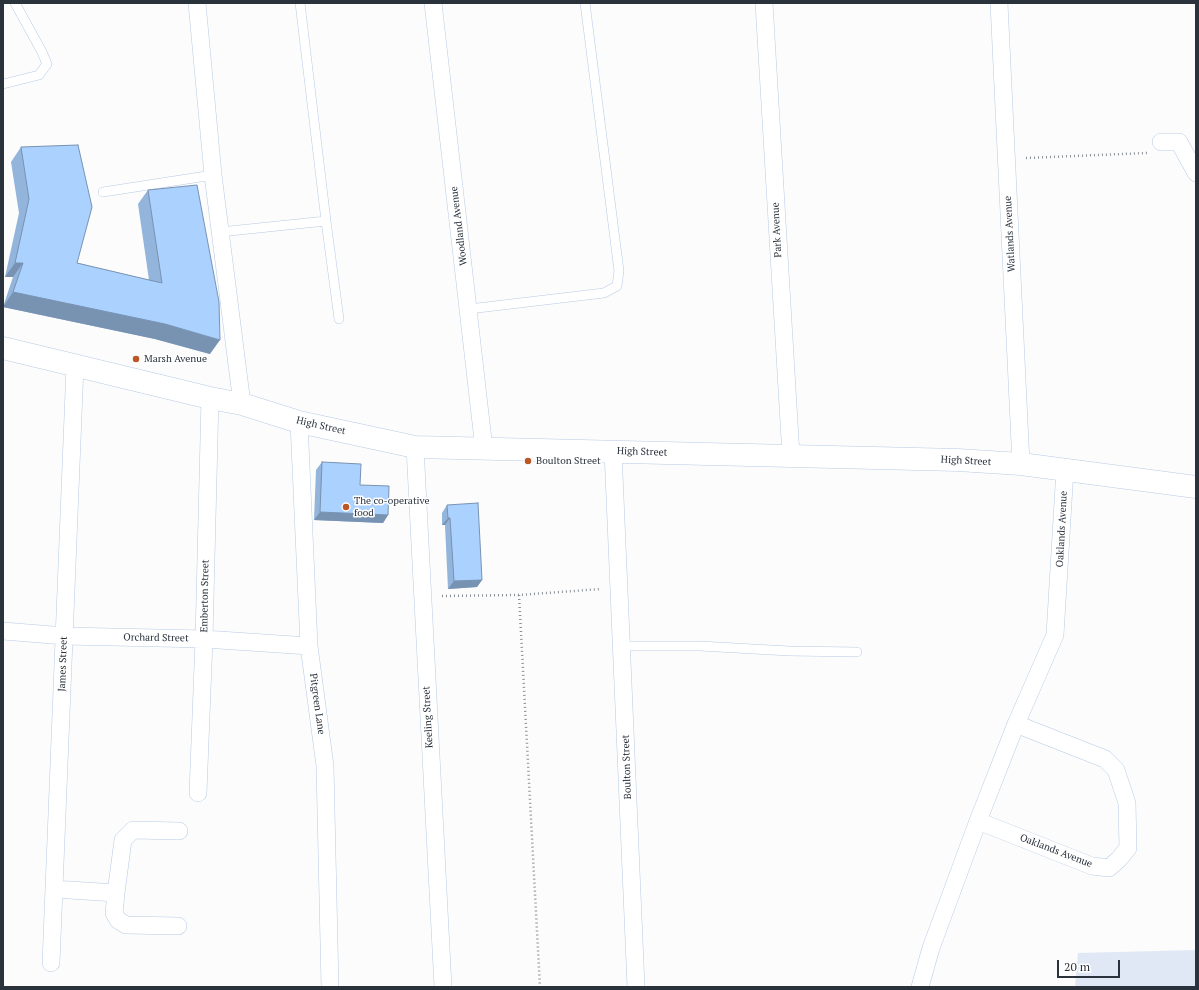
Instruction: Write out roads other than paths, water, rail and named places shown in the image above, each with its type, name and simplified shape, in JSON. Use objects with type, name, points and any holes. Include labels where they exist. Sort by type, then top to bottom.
[{"type":"main road","name":"High Street","points":[[3,348],[210,398],[242,404],[299,422],[415,447],[958,460],[1021,464],[1196,487]]},
{"type":"street","points":[[197,3],[213,175],[242,404]]},
{"type":"street","name":"Woodland Avenue","points":[[433,3],[484,449]]},
{"type":"street","name":"Park Avenue","points":[[764,3],[791,456]]},
{"type":"street","name":"Watlands Avenue","points":[[999,3],[1021,464]]},
{"type":"street","points":[[1161,142],[1179,142],[1196,173]]},
{"type":"street","name":"James Street","points":[[52,963],[65,636],[68,503],[75,366]]},
{"type":"street","name":"Emberton Street","points":[[198,793],[204,639],[210,398]]},
{"type":"street","name":"Pitgreen Lane","points":[[299,422],[309,646],[325,766],[330,987]]},
{"type":"street","name":"Keeling Street","points":[[415,447],[443,987]]},
{"type":"street","name":"Boulton Street","points":[[613,451],[636,987]]},
{"type":"street","name":"Oaklands Avenue","points":[[920,987],[931,948],[978,820],[1016,724],[1055,635],[1065,469]]},
{"type":"street","name":"Orchard Street","points":[[3,631],[65,636],[204,639],[309,646]]},
{"type":"street","name":"Oaklands Avenue","points":[[978,820],[1092,866],[1109,868],[1128,848],[1127,804],[1116,770],[1106,760],[1016,724]]},
{"type":"street","points":[[178,926],[126,925],[118,920],[114,913],[123,840],[132,830],[179,831]]},
{"type":"street","points":[[54,889],[116,893]]},
{"type":"lane","points":[[3,84],[39,75],[46,64],[42,52],[15,3]]},
{"type":"lane","points":[[300,3],[339,319]]},
{"type":"lane","points":[[469,309],[604,293],[617,286],[619,271],[585,3]]},
{"type":"lane","points":[[103,192],[213,175]]},
{"type":"lane","points":[[220,232],[326,221]]},
{"type":"lane","points":[[622,646],[700,646],[789,651],[857,652]]},
{"type":"place","name":"Marsh Avenue","points":[[136,359]]},
{"type":"place","name":"Boulton Street","points":[[528,461]]},
{"type":"place","name":"The co-operative food","points":[[346,507]]}]
